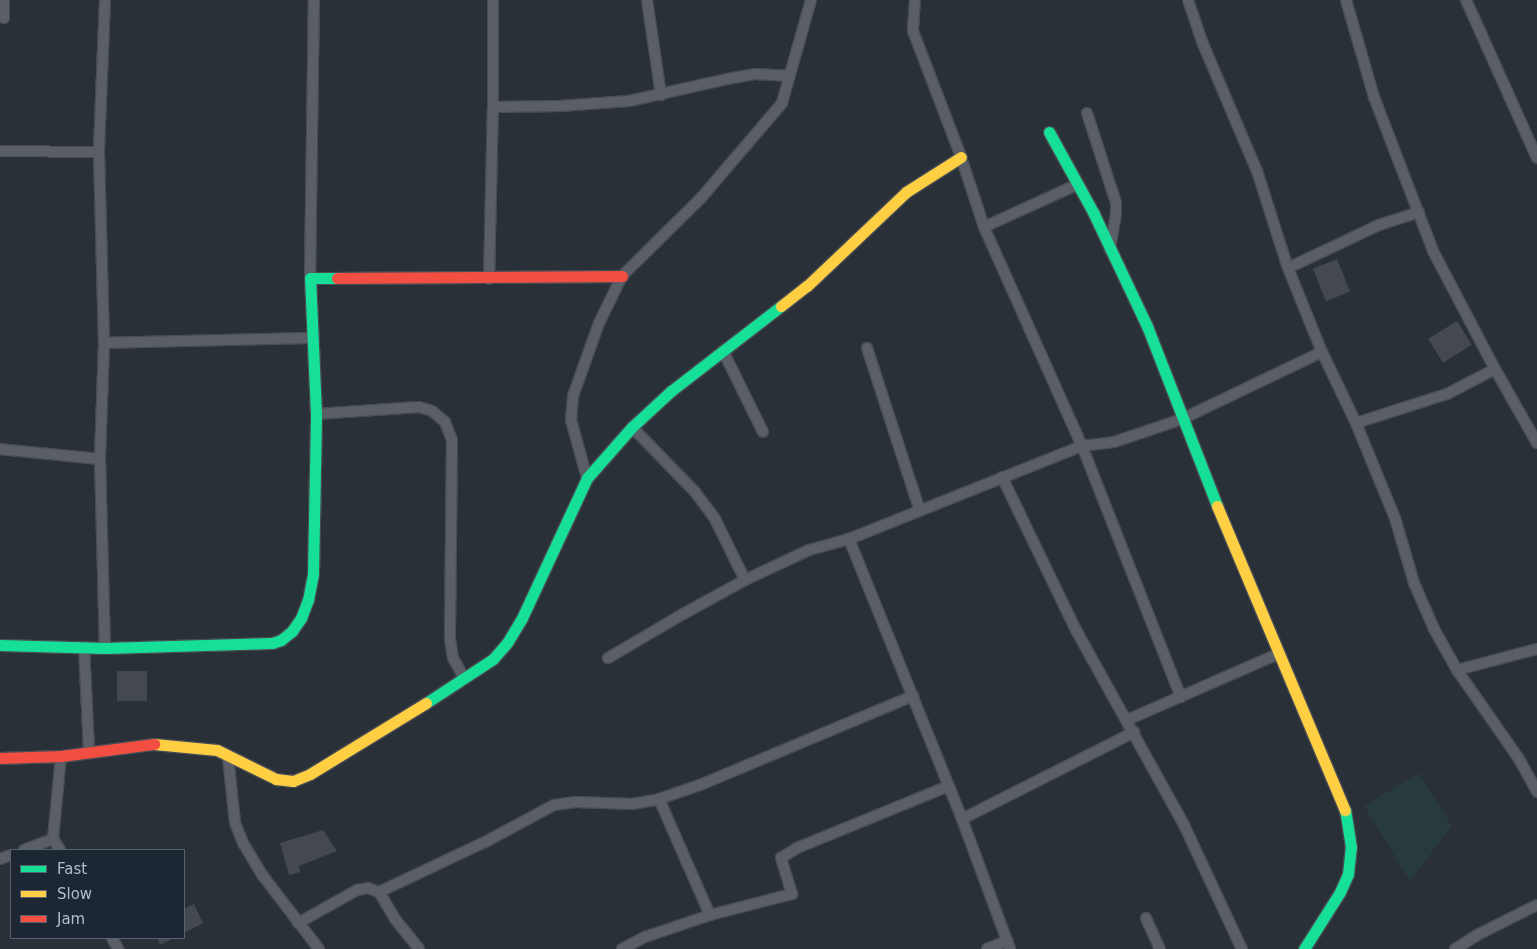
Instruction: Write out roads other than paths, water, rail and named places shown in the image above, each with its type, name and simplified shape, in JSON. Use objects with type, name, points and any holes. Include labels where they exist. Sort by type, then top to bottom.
[{"type":"street","points":[[4,0],[4,18]]},
{"type":"street","points":[[105,0],[99,152],[104,343],[100,459],[105,648]]},
{"type":"street","points":[[0,645],[105,648],[272,643],[292,631],[301,618],[308,600],[313,574],[316,414],[310,278],[314,0]]},
{"type":"street","points":[[489,279],[493,107],[493,0]]},
{"type":"street","points":[[647,0],[661,95]]},
{"type":"street","points":[[587,478],[571,420],[573,396],[599,323],[622,276],[701,198],[782,103],[788,76],[811,0]]},
{"type":"street","points":[[915,0],[913,31],[961,157],[984,227],[1082,446],[1182,697]]},
{"type":"street","points":[[1188,0],[1202,44],[1257,171],[1288,268],[1322,352],[1356,423],[1394,518],[1414,583],[1434,629],[1457,670],[1519,759],[1537,792]]},
{"type":"street","points":[[1346,0],[1374,97],[1433,251],[1495,369],[1537,443]]},
{"type":"street","points":[[1466,0],[1537,158]]},
{"type":"street","points":[[493,107],[629,101],[755,74],[788,76]]},
{"type":"street","points":[[1087,113],[1116,203],[1110,250]]},
{"type":"street","points":[[1049,132],[1076,185],[1094,214],[1147,326],[1182,419],[1278,654],[1344,805],[1351,846],[1348,874],[1340,892],[1304,949]]},
{"type":"street","points":[[0,151],[99,152]]},
{"type":"street","points":[[0,758],[61,756],[153,744],[202,747],[217,750],[228,757],[276,778],[293,781],[310,774],[401,720],[493,660],[507,643],[522,618],[587,478],[632,427],[671,391],[807,286],[906,192],[961,157]]},
{"type":"street","points":[[984,227],[1076,185]]},
{"type":"street","points":[[1288,268],[1379,225],[1419,212]]},
{"type":"street","points":[[310,278],[489,279],[622,276]]},
{"type":"street","points":[[104,343],[313,338]]},
{"type":"street","points":[[867,348],[920,511]]},
{"type":"street","points":[[723,352],[763,432]]},
{"type":"street","points":[[608,658],[745,580],[810,550],[849,539],[1082,446],[1114,442],[1182,419],[1322,352]]},
{"type":"street","points":[[1356,423],[1447,394],[1495,369]]},
{"type":"street","points":[[316,414],[419,407],[432,410],[445,422],[452,440],[450,639],[453,658],[464,678]]},
{"type":"street","points":[[632,427],[695,492],[710,512],[745,580]]},
{"type":"street","points":[[0,450],[100,459]]},
{"type":"street","points":[[1002,478],[1076,630],[1185,827],[1242,949]]},
{"type":"street","points":[[849,539],[962,819],[1008,945],[987,949]]},
{"type":"street","points":[[84,647],[89,751]]},
{"type":"street","points":[[1457,670],[1537,649]]},
{"type":"street","points":[[1127,720],[1278,654]]},
{"type":"street","points":[[379,892],[485,842],[554,805],[576,802],[632,804],[659,798],[700,785],[913,696]]},
{"type":"street","points":[[962,819],[1134,732]]},
{"type":"street","points":[[59,849],[53,839],[61,756]]},
{"type":"street","points":[[228,757],[235,823],[243,842],[263,876],[319,949]]},
{"type":"street","points":[[622,949],[645,937],[710,915],[792,894],[782,858],[797,848],[948,786]]},
{"type":"street","points":[[659,798],[710,915]]},
{"type":"street","points":[[27,849],[53,839]]},
{"type":"street","points":[[298,923],[357,890],[368,888],[379,892],[395,919],[419,949]]},
{"type":"street","points":[[1455,949],[1477,935],[1537,905]]},
{"type":"street","points":[[1146,918],[1160,949]]}]
